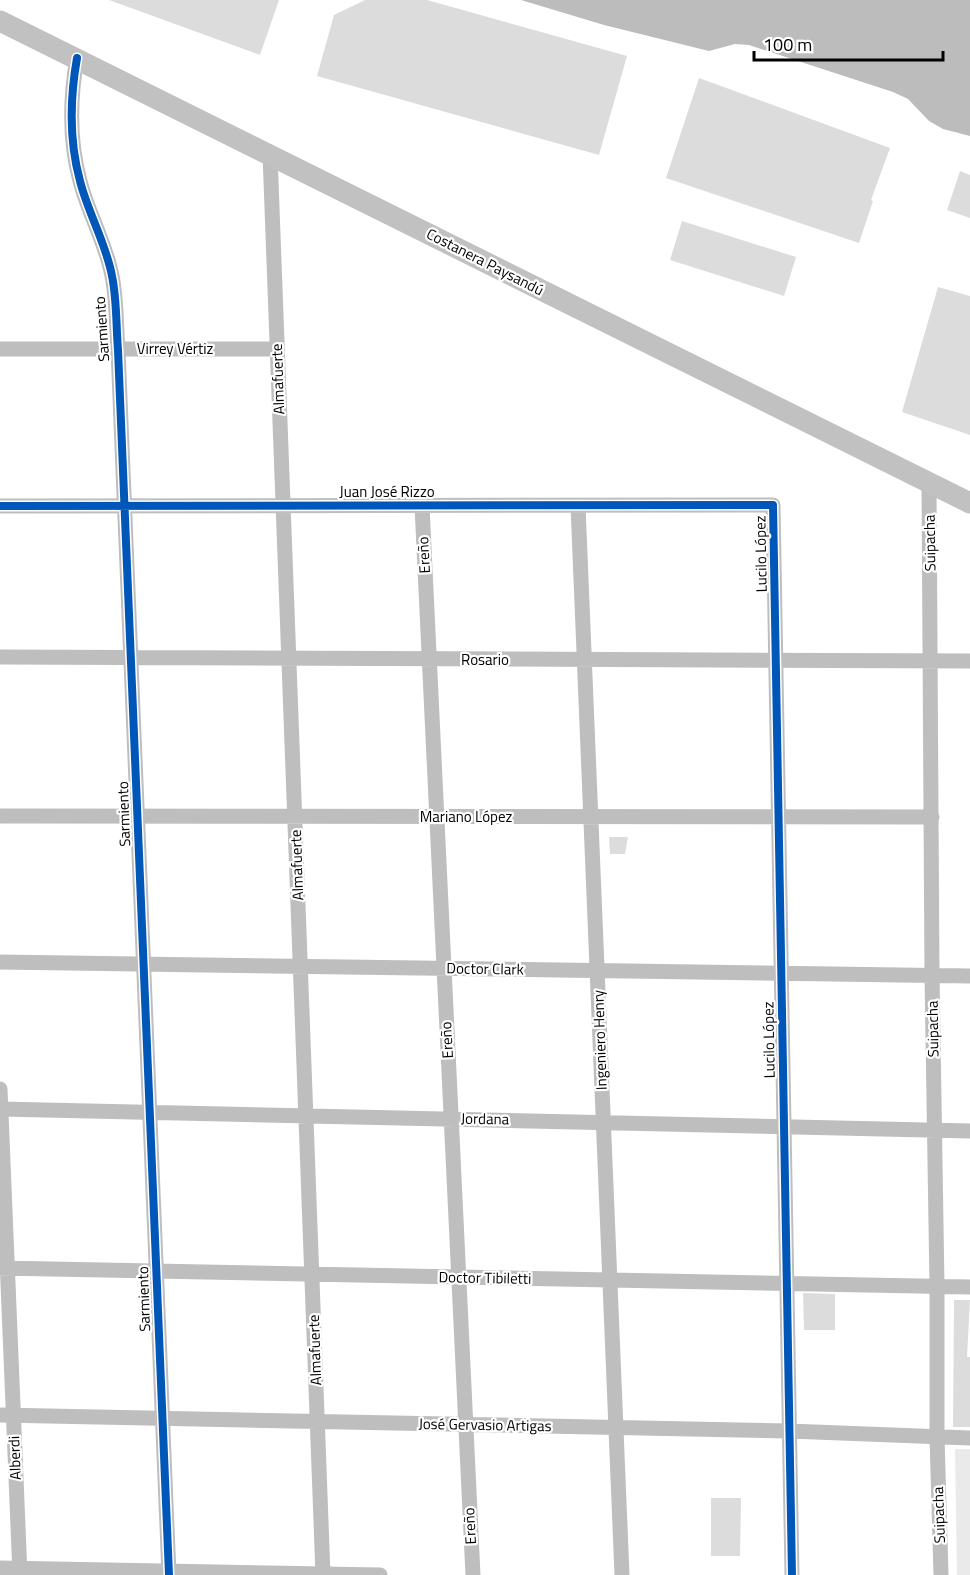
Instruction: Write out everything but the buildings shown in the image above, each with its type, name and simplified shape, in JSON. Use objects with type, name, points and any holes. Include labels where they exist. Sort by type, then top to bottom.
[{"type":"main road","name":"Costanera Paysandú","points":[[0,21],[970,504]]},
{"type":"street","name":"Sarmiento","points":[[77,58],[72,101],[75,155],[80,183],[100,234],[112,277],[118,350],[169,1573]]},
{"type":"street","name":"Almafuerte","points":[[270,154],[323,1574]]},
{"type":"street","name":"Virrey Vértiz","points":[[0,349],[277,349]]},
{"type":"street","name":"Suipacha","points":[[929,484],[937,1437],[941,1575]]},
{"type":"street","name":"Juan José Rizzo","points":[[0,506],[773,505]]},
{"type":"street","name":"Lucilo López","points":[[773,505],[792,1575]]},
{"type":"street","name":"Ereño","points":[[422,506],[473,1575]]},
{"type":"street","name":"Ingeniero Henry","points":[[578,506],[622,1575]]},
{"type":"street","name":"Rosario","points":[[0,657],[970,661]]},
{"type":"street","name":"Mariano López","points":[[0,816],[932,817]]},
{"type":"street","name":"Doctor Clark","points":[[0,962],[970,976]]},
{"type":"street","name":"Alberdi","points":[[0,1089],[7,1415],[20,1571]]},
{"type":"street","name":"Jordana","points":[[0,1109],[970,1131]]},
{"type":"street","name":"Doctor Tibiletti","points":[[4,1268],[970,1287]]},
{"type":"street","name":"José Gervasio Artigas","points":[[7,1415],[789,1431],[970,1438]]},
{"type":"street","points":[[0,1568],[20,1571],[380,1575]]},
{"type":"shaded area","points":[[521,0],[970,0],[970,136],[943,129],[929,121],[908,99],[893,92],[749,45],[735,44],[709,51],[604,25]]},
{"type":"shaded area","points":[[955,1449],[970,1449],[970,1575],[957,1575]]},
{"type":"cycle path","points":[[77,58],[72,104],[72,135],[76,166],[83,193],[109,264],[116,304],[169,1575]]},
{"type":"cycle path","points":[[0,506],[773,505],[792,1575]]}]
